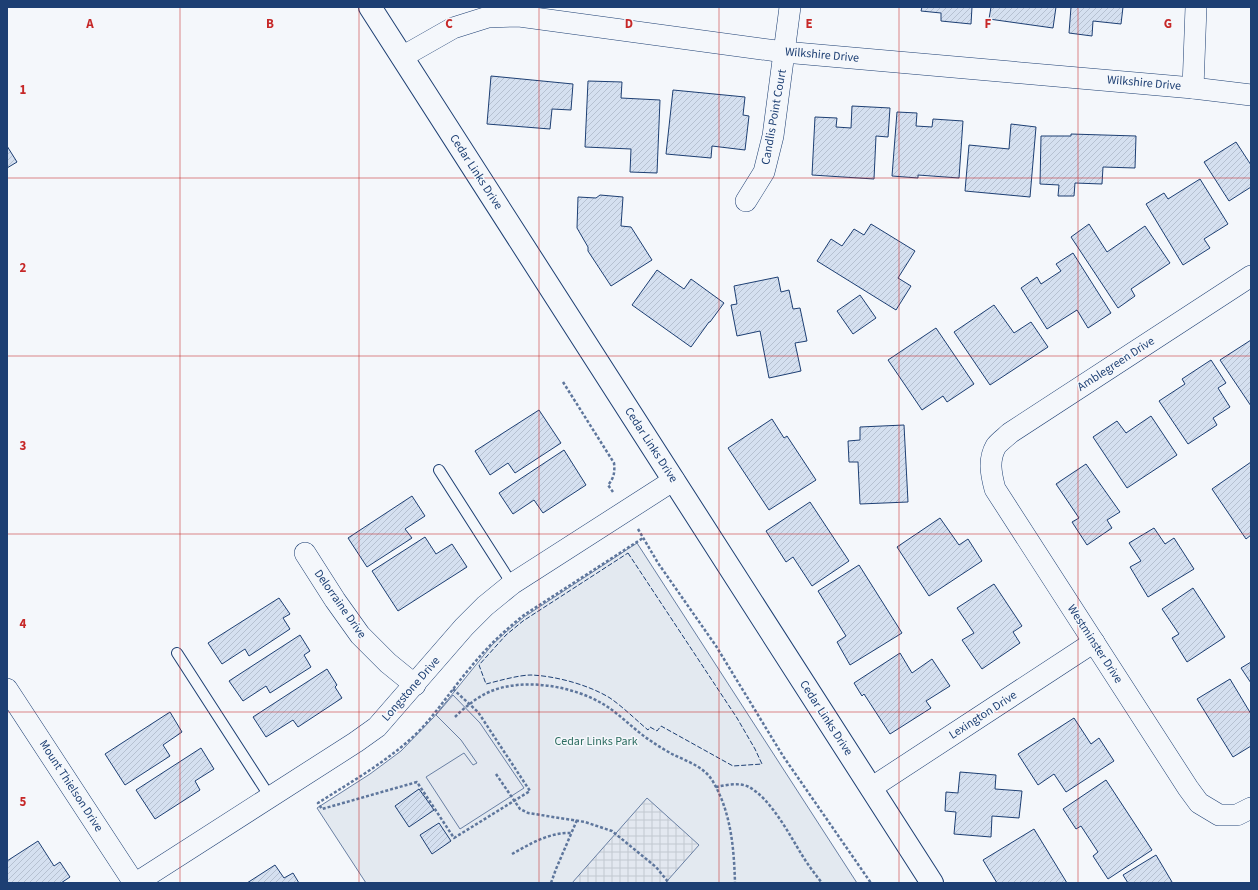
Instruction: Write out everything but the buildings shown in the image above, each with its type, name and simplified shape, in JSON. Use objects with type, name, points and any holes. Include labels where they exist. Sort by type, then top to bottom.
[{"type":"street","name":"Cedar Links Drive","points":[[370,7],[932,883]]},
{"type":"street","name":"Candlis Point Court","points":[[746,201],[764,172],[773,136],[790,7]]},
{"type":"street","points":[[1193,88],[1196,7]]},
{"type":"street","name":"Wilkshire Drive","points":[[402,57],[453,28],[488,18],[519,16],[784,52],[1193,88],[1251,95]]},
{"type":"street","name":"Amblegreen Drive","points":[[990,461],[997,445],[1010,433],[1251,276]]},
{"type":"street","name":"Westminster Drive","points":[[990,461],[994,488],[1199,803],[1219,815],[1237,814],[1251,808]]},
{"type":"street","name":"Longstone Drive","points":[[135,883],[356,742],[377,727],[464,627],[485,606],[512,584],[674,480]]},
{"type":"street","name":"Delorraine Drive","points":[[305,552],[335,600],[360,635],[388,663],[414,684]]},
{"type":"street","name":"Lexington Drive","points":[[871,788],[1094,642]]},
{"type":"street","name":"Mount Thielson Drive","points":[[9,697],[135,883]]},
{"type":"lane","points":[[439,470],[512,584]]},
{"type":"lane","points":[[177,653],[270,797]]},
{"type":"path","points":[[563,382],[614,463],[615,471],[613,479],[608,485],[626,510],[658,563],[716,646],[783,756],[871,883]]},
{"type":"path","points":[[453,689],[470,704],[489,728],[530,791],[454,838],[417,782],[322,810],[318,803],[379,765],[395,753],[422,728],[453,689],[496,638],[511,625],[643,538]]},
{"type":"path","points":[[455,717],[470,704],[489,692],[506,687],[522,685],[545,685],[572,690],[605,705],[633,729],[670,753],[697,765],[711,779],[722,798],[728,819],[732,839],[735,883]]},
{"type":"path","points":[[496,774],[520,809],[528,813],[585,822],[616,834],[656,867],[669,883]]},
{"type":"path","points":[[716,787],[730,784],[749,787],[764,800],[780,818],[803,857],[822,883]]},
{"type":"path","points":[[551,883],[577,820]]},
{"type":"path","points":[[512,854],[556,834],[571,833]]},
{"type":"green space","name":"Cedar Links Park","points":[[637,543],[857,883],[366,883],[317,808],[370,774],[401,751],[433,718],[492,645],[524,617]]},
{"type":"shaded area","points":[[453,695],[480,723],[524,788],[460,829],[426,777],[464,753],[473,765],[477,763],[461,740],[436,715]]},
{"type":"shaded area","points":[[647,798],[699,845],[665,883],[572,883]]},
{"type":"fence","points":[[628,553],[737,718],[762,764],[733,766],[661,726],[657,731],[650,727],[648,730],[610,698],[602,693],[572,682],[551,677],[526,675],[486,684],[479,665],[506,635],[523,621],[628,553]]}]
